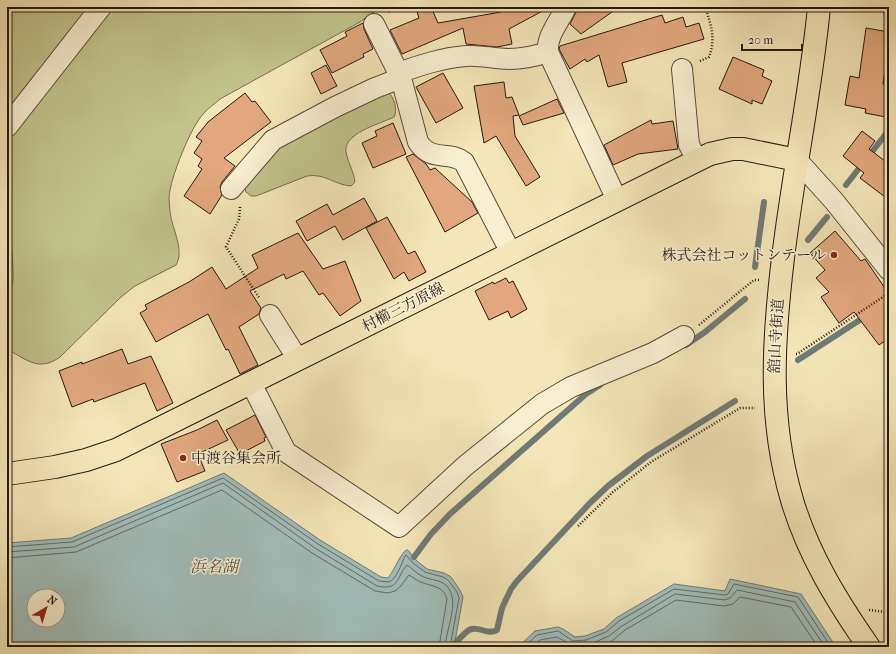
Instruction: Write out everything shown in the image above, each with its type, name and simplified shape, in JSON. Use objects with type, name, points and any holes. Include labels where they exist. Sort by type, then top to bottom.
[{"type":"main road","name":"舘山寺街道","points":[[819,7],[787,227],[776,321],[774,380],[775,407],[778,439],[784,470],[802,530],[814,559],[829,587],[869,647]]},
{"type":"main road","name":"村櫛三方原線","points":[[7,474],[55,467],[86,460],[116,450],[710,154],[732,149],[743,149],[797,160]]},
{"type":"street","points":[[7,128],[101,7]]},
{"type":"street","points":[[566,7],[549,38],[547,45],[548,52],[617,200]]},
{"type":"street","points":[[374,24],[399,76],[418,142],[422,148],[434,155],[456,157],[464,162],[511,253]]},
{"type":"street","points":[[231,189],[273,140],[348,101],[430,62],[448,58],[478,56],[512,59],[548,52]]},
{"type":"street","points":[[682,70],[689,145],[697,160]]},
{"type":"street","points":[[797,160],[834,201],[889,270]]},
{"type":"street","points":[[270,315],[292,350],[296,360]]},
{"type":"street","points":[[251,383],[286,452],[399,527],[465,466],[504,443],[529,414],[556,395],[586,380],[653,352],[684,336]]},
{"type":"path","points":[[682,70],[709,57],[713,46],[710,21],[705,7]]},
{"type":"path","points":[[231,189],[240,196],[239,219],[226,246],[270,315]]},
{"type":"path","points":[[684,336],[754,280]]},
{"type":"path","points":[[793,354],[798,354],[889,293]]},
{"type":"path","points":[[578,526],[613,492],[651,462],[740,408],[775,407]]},
{"type":"path","points":[[867,609],[886,612],[889,608]]},
{"type":"green space","points":[[7,7],[92,7],[7,116]]},
{"type":"green space","points":[[111,7],[381,7],[360,22],[220,99],[206,111],[193,129],[187,141],[170,189],[169,197],[171,219],[179,246],[176,265],[135,286],[121,297],[60,357],[46,364],[33,363],[7,349],[7,299],[13,281],[13,270],[11,238],[7,226],[7,140]]},
{"type":"green space","points":[[387,91],[392,96],[395,103],[396,111],[394,117],[356,134],[347,145],[346,152],[355,182],[351,186],[340,184],[319,176],[307,176],[256,196],[251,196],[246,192],[244,186],[271,151]]},
{"type":"water","name":"浜名湖","points":[[224,473],[320,540],[381,577],[388,578],[401,556],[406,550],[408,550],[417,561],[427,569],[444,573],[451,577],[463,597],[454,647],[7,647],[7,543],[71,538]]},
{"type":"water","points":[[730,579],[801,594],[836,647],[518,647],[535,631],[558,627],[575,637],[585,636],[604,629],[616,618],[674,584],[725,591]]},
{"type":"building","points":[[425,7],[431,7],[438,23],[501,12],[498,7],[550,7],[509,29],[512,44],[497,47],[466,44],[463,28],[402,54],[390,30],[419,18],[417,12]]},
{"type":"building","points":[[577,7],[619,7],[581,34],[570,24]]},
{"type":"building","points":[[662,15],[665,23],[683,17],[686,27],[699,23],[704,39],[622,63],[627,82],[608,87],[599,55],[587,62],[585,59],[570,69],[559,49],[560,46]]},
{"type":"building","points":[[363,23],[364,29],[373,49],[363,54],[364,57],[332,73],[320,50],[347,36],[345,32]]},
{"type":"building","points":[[866,28],[889,32],[883,84],[889,86],[889,100],[886,117],[865,113],[866,109],[845,105],[850,76],[859,78]]},
{"type":"building","points":[[733,57],[764,70],[762,76],[772,81],[762,104],[752,100],[752,104],[719,89]]},
{"type":"building","points":[[326,65],[337,86],[321,94],[311,73]]},
{"type":"building","points":[[443,73],[463,108],[436,123],[416,87]]},
{"type":"building","points":[[504,82],[506,98],[512,97],[519,115],[513,116],[515,136],[540,177],[526,186],[496,136],[484,143],[474,86]]},
{"type":"building","points":[[245,93],[252,102],[255,101],[271,122],[224,158],[235,166],[222,182],[220,187],[222,195],[210,214],[184,196],[202,169],[198,166],[202,159],[194,153],[202,141],[196,137],[208,122]]},
{"type":"building","points":[[557,99],[564,113],[523,125],[519,116]]},
{"type":"building","points":[[651,120],[652,124],[673,121],[678,149],[638,154],[613,165],[604,145]]},
{"type":"building","points":[[393,123],[406,154],[373,168],[362,143],[377,136],[375,131]]},
{"type":"building","points":[[862,131],[875,141],[869,149],[889,164],[889,200],[860,178],[864,173],[843,156]]},
{"type":"building","points":[[413,154],[426,164],[430,170],[435,168],[472,202],[478,213],[445,232],[406,157]]},
{"type":"building","points":[[364,198],[377,221],[343,240],[335,226],[307,241],[296,221],[327,204],[333,215]]},
{"type":"building","points":[[387,217],[408,254],[415,251],[426,272],[409,281],[404,272],[394,279],[366,228]]},
{"type":"building","points":[[835,231],[861,261],[865,259],[889,294],[889,338],[879,345],[854,312],[839,323],[821,297],[829,292],[816,278],[825,270],[810,253]]},
{"type":"building","points":[[298,233],[323,269],[345,261],[361,301],[340,316],[323,293],[319,295],[303,271],[286,279],[284,274],[250,291],[261,308],[259,314],[239,327],[258,365],[240,374],[208,314],[156,342],[140,313],[147,309],[145,305],[189,282],[212,267],[226,289],[258,268],[252,255]]},
{"type":"building","points":[[506,278],[509,283],[513,281],[527,309],[511,318],[508,311],[489,320],[475,291],[493,282],[494,284]]},
{"type":"building","points":[[122,349],[128,364],[151,356],[173,403],[157,411],[145,383],[94,402],[93,399],[72,407],[59,371]]},
{"type":"building","points":[[255,415],[266,437],[264,438],[265,441],[240,454],[226,430]]},
{"type":"building","name":"中渡谷集会所","points":[[217,420],[228,440],[198,454],[205,471],[177,482],[161,444],[197,430]]},
{"type":"waterway","points":[[884,7],[889,20]]},
{"type":"waterway","points":[[846,185],[889,130]]},
{"type":"waterway","points":[[755,267],[764,202]]},
{"type":"waterway","points":[[808,240],[827,217]]},
{"type":"waterway","points":[[686,345],[705,332],[745,299]]},
{"type":"waterway","points":[[798,360],[866,316]]},
{"type":"waterway","points":[[414,557],[431,534],[450,514],[586,394],[600,385]]},
{"type":"waterway","points":[[454,644],[469,630],[476,629],[490,632],[497,630],[502,608],[511,589],[517,581],[590,503],[608,486],[647,456],[735,401]]},
{"type":"place","name":"株式会社コットンテール","points":[[834,255]]},
{"type":"place","name":"中渡谷集会所","points":[[183,458]]}]
